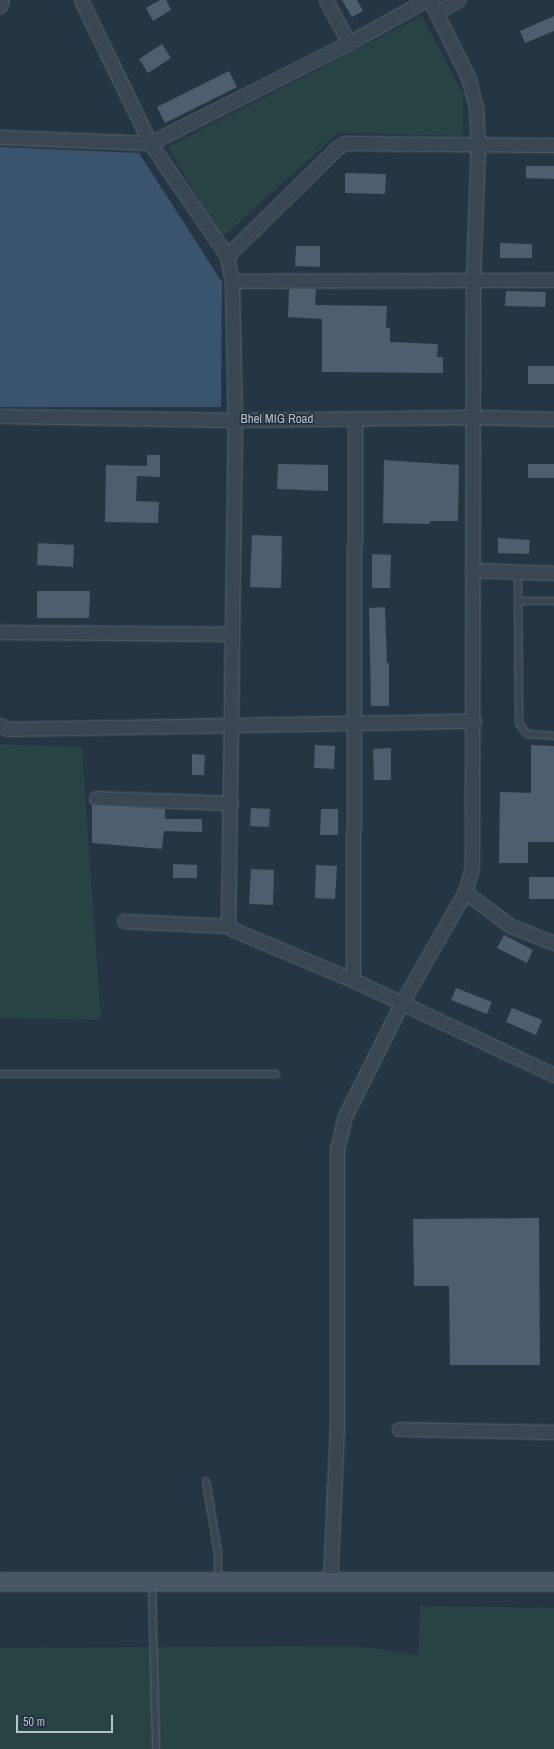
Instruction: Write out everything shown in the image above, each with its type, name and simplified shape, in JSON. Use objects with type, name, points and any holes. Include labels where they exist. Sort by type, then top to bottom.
[{"type":"street","points":[[0,6],[2,0]]},
{"type":"street","points":[[81,0],[150,142],[227,256],[232,281],[235,420],[231,803],[228,926]]},
{"type":"street","points":[[326,0],[349,43]]},
{"type":"street","points":[[0,137],[150,142],[349,43],[426,0]]},
{"type":"street","points":[[330,1582],[337,1426],[337,1150],[345,1116],[401,1004],[465,892],[472,868],[474,721],[472,570],[474,416],[473,280],[478,145],[476,108],[468,77],[430,0]]},
{"type":"street","points":[[436,13],[458,0]]},
{"type":"street","points":[[227,256],[338,147],[346,143],[554,145]]},
{"type":"street","points":[[232,281],[554,280]]},
{"type":"street","name":"Bhel MIG Road","points":[[0,416],[235,420],[474,416],[554,419]]},
{"type":"street","points":[[353,980],[355,723],[354,419]]},
{"type":"street","points":[[472,570],[554,573]]},
{"type":"street","points":[[0,632],[232,634]]},
{"type":"street","points":[[0,725],[8,729],[474,721]]},
{"type":"street","points":[[96,798],[231,803]]},
{"type":"street","points":[[465,892],[511,926],[554,942]]},
{"type":"street","points":[[124,921],[228,926],[234,930],[353,980],[554,1075]]},
{"type":"street","points":[[399,1429],[554,1432]]},
{"type":"street","points":[[0,1582],[554,1582]]},
{"type":"lane","points":[[518,572],[519,722],[527,734],[554,736]]},
{"type":"lane","points":[[518,601],[554,601]]},
{"type":"lane","points":[[0,1074],[276,1074]]},
{"type":"lane","points":[[206,1481],[218,1553],[218,1583]]},
{"type":"lane","points":[[152,1583],[156,1749]]},
{"type":"green space","points":[[422,16],[463,94],[463,136],[338,133],[222,238],[168,147]]},
{"type":"green space","points":[[0,744],[82,747],[101,1020],[0,1018]]},
{"type":"green space","points":[[420,1606],[554,1608],[554,1749],[0,1749],[0,1648],[356,1646],[418,1655]]},
{"type":"water","points":[[0,147],[139,153],[222,282],[221,407],[0,407]]},
{"type":"building","points":[[160,0],[166,0],[171,10],[153,21],[146,8]]},
{"type":"building","points":[[342,0],[357,0],[363,11],[352,17]]},
{"type":"building","points":[[554,16],[554,31],[525,43],[520,31]]},
{"type":"building","points":[[162,44],[171,58],[148,73],[139,59]]},
{"type":"building","points":[[229,71],[237,87],[165,123],[157,107]]},
{"type":"building","points":[[526,166],[554,166],[554,179],[526,178]]},
{"type":"building","points":[[345,173],[386,174],[385,194],[345,193]]},
{"type":"building","points":[[500,243],[532,244],[532,258],[500,258]]},
{"type":"building","points":[[296,246],[320,246],[320,267],[295,266]]},
{"type":"building","points":[[289,289],[316,289],[315,305],[387,306],[386,328],[390,328],[390,342],[438,344],[437,357],[443,357],[443,373],[322,372],[322,319],[288,317]]},
{"type":"building","points":[[506,291],[546,292],[545,307],[505,306]]},
{"type":"building","points":[[528,366],[554,366],[554,384],[528,384]]},
{"type":"building","points":[[147,455],[160,455],[160,477],[137,476],[136,501],[159,502],[158,523],[105,522],[106,465],[147,466]]},
{"type":"building","points":[[384,460],[459,465],[458,521],[430,521],[430,524],[383,523]]},
{"type":"building","points":[[278,464],[328,465],[328,491],[277,489]]},
{"type":"building","points":[[528,464],[554,464],[554,478],[528,478]]},
{"type":"building","points":[[252,535],[282,536],[281,588],[250,587]]},
{"type":"building","points":[[498,538],[530,540],[529,554],[498,553]]},
{"type":"building","points":[[38,543],[74,545],[73,567],[37,565]]},
{"type":"building","points":[[372,554],[391,555],[390,588],[372,588]]},
{"type":"building","points":[[37,591],[90,591],[89,618],[37,618]]},
{"type":"building","points":[[385,607],[387,663],[389,663],[389,706],[371,706],[369,608]]},
{"type":"building","points":[[315,745],[335,746],[334,769],[314,768]]},
{"type":"building","points":[[531,745],[554,746],[554,842],[528,842],[528,863],[499,863],[500,792],[531,793]]},
{"type":"building","points":[[391,748],[391,780],[374,780],[373,749]]},
{"type":"building","points":[[192,754],[205,755],[204,775],[192,775]]},
{"type":"building","points":[[92,805],[165,809],[165,819],[202,819],[202,832],[164,831],[162,849],[92,843]]},
{"type":"building","points":[[251,808],[270,809],[269,827],[250,826]]},
{"type":"building","points":[[321,809],[338,809],[338,835],[320,835]]},
{"type":"building","points":[[173,864],[197,865],[197,878],[173,878]]},
{"type":"building","points":[[316,865],[337,866],[335,899],[315,898]]},
{"type":"building","points":[[251,869],[274,870],[273,905],[249,904]]},
{"type":"building","points":[[529,877],[554,877],[554,899],[529,899]]},
{"type":"building","points":[[504,935],[533,950],[527,963],[497,948]]},
{"type":"building","points":[[456,988],[492,1002],[487,1014],[451,1000]]},
{"type":"building","points":[[512,1008],[542,1020],[536,1035],[506,1022]]},
{"type":"building","points":[[539,1218],[540,1365],[450,1365],[449,1286],[414,1286],[413,1219]]}]
